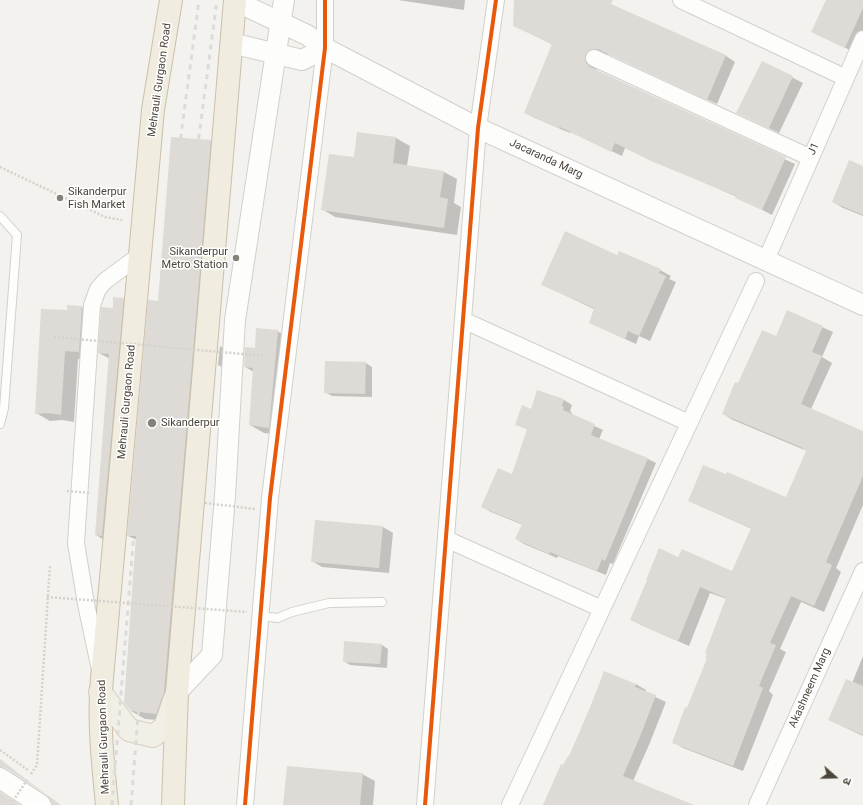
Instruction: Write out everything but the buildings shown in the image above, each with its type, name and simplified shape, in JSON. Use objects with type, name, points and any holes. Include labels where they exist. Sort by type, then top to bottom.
[{"type":"highway","name":"Mehrauli Gurgaon Road","points":[[107,805],[103,770],[101,685],[153,110],[172,0]]},
{"type":"highway","points":[[173,805],[177,692],[235,0]]},
{"type":"main road","points":[[101,685],[129,730],[153,736],[166,726],[177,692]]},
{"type":"street","name":"Jacaranda Marg","points":[[235,0],[307,35],[325,48],[478,128],[761,270],[863,305]]},
{"type":"street","points":[[177,692],[212,655],[225,496],[235,320],[284,0]]},
{"type":"street","points":[[245,805],[254,614],[270,498],[325,48],[325,0]]},
{"type":"street","points":[[425,805],[478,128],[496,0]]},
{"type":"street","points":[[681,0],[846,78]]},
{"type":"street","name":"J1","points":[[510,805],[761,270],[863,39]]},
{"type":"street","points":[[231,43],[302,60],[325,48]]},
{"type":"street","points":[[594,58],[811,158]]},
{"type":"street","points":[[101,685],[76,543],[92,305],[98,290],[105,281],[140,255]]},
{"type":"street","points":[[463,320],[689,423]]},
{"type":"street","points":[[446,539],[602,609]]},
{"type":"street","name":"Akashneem Marg","points":[[757,805],[863,571]]},
{"type":"street","points":[[0,778],[41,805]]},
{"type":"lane","points":[[0,216],[16,234],[4,408],[0,424]]},
{"type":"lane","points":[[254,614],[278,618],[292,612],[329,604],[382,602]]},
{"type":"path","points":[[0,166],[105,217],[143,224]]},
{"type":"path","points":[[54,337],[265,356]]},
{"type":"path","points":[[67,491],[92,493]]},
{"type":"path","points":[[205,503],[255,509]]},
{"type":"path","points":[[13,801],[37,765],[50,565]]},
{"type":"path","points":[[47,597],[254,614]]},
{"type":"path","points":[[0,750],[32,772]]},
{"type":"railway","points":[[112,805],[143,421],[199,0]]},
{"type":"railway","points":[[131,805],[161,423],[217,0]]},
{"type":"cycle path","points":[[245,805],[270,498],[325,48],[325,0]]},
{"type":"cycle path","points":[[425,805],[478,128],[496,0]]},
{"type":"place","name":"Sikanderpur Fish Market","points":[[60,198]]},
{"type":"place","name":"Sikanderpur Metro Station","points":[[236,258]]},
{"type":"place","name":"Sikanderpur","points":[[152,423]]}]
